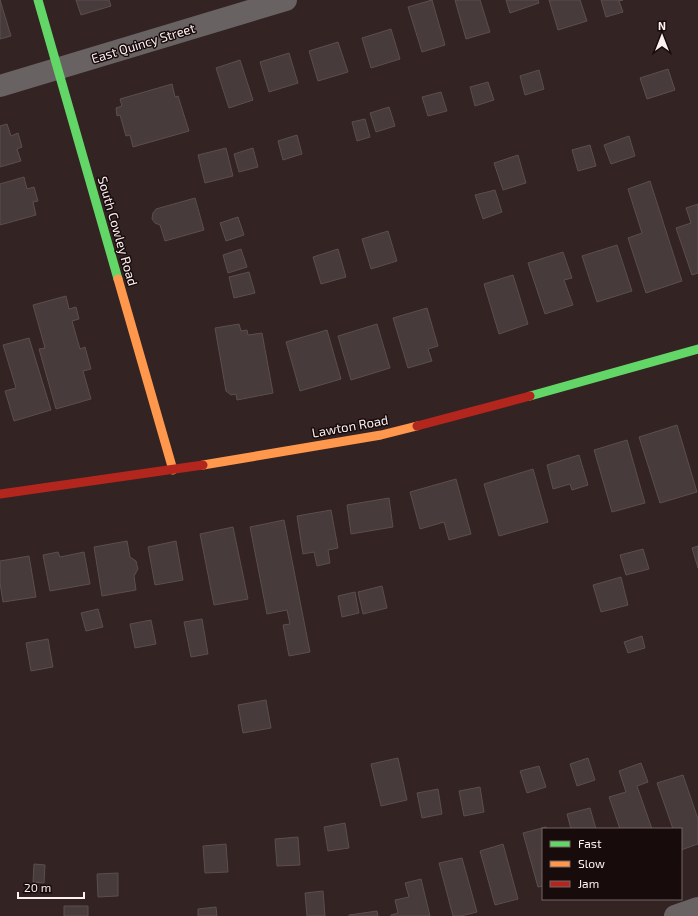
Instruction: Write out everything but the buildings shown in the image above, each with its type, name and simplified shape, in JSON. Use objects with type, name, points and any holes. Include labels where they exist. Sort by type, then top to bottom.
[{"type":"street","name":"South Cowley Road","points":[[38,0],[173,470]]},
{"type":"street","name":"East Quincy Street","points":[[0,86],[286,0]]},
{"type":"street","name":"Lawton Road","points":[[0,494],[173,470],[381,435],[572,385],[698,348]]},
{"type":"street","points":[[674,916],[698,908]]},
{"type":"traffic: fast","points":[[38,0],[118,279]]},
{"type":"traffic: fast","points":[[530,396],[698,349]]},
{"type":"traffic: slow","points":[[118,279],[173,470]]},
{"type":"traffic: slow","points":[[203,465],[381,435],[417,426]]},
{"type":"traffic: jam","points":[[417,426],[530,396]]},
{"type":"traffic: jam","points":[[0,494],[203,465]]}]
